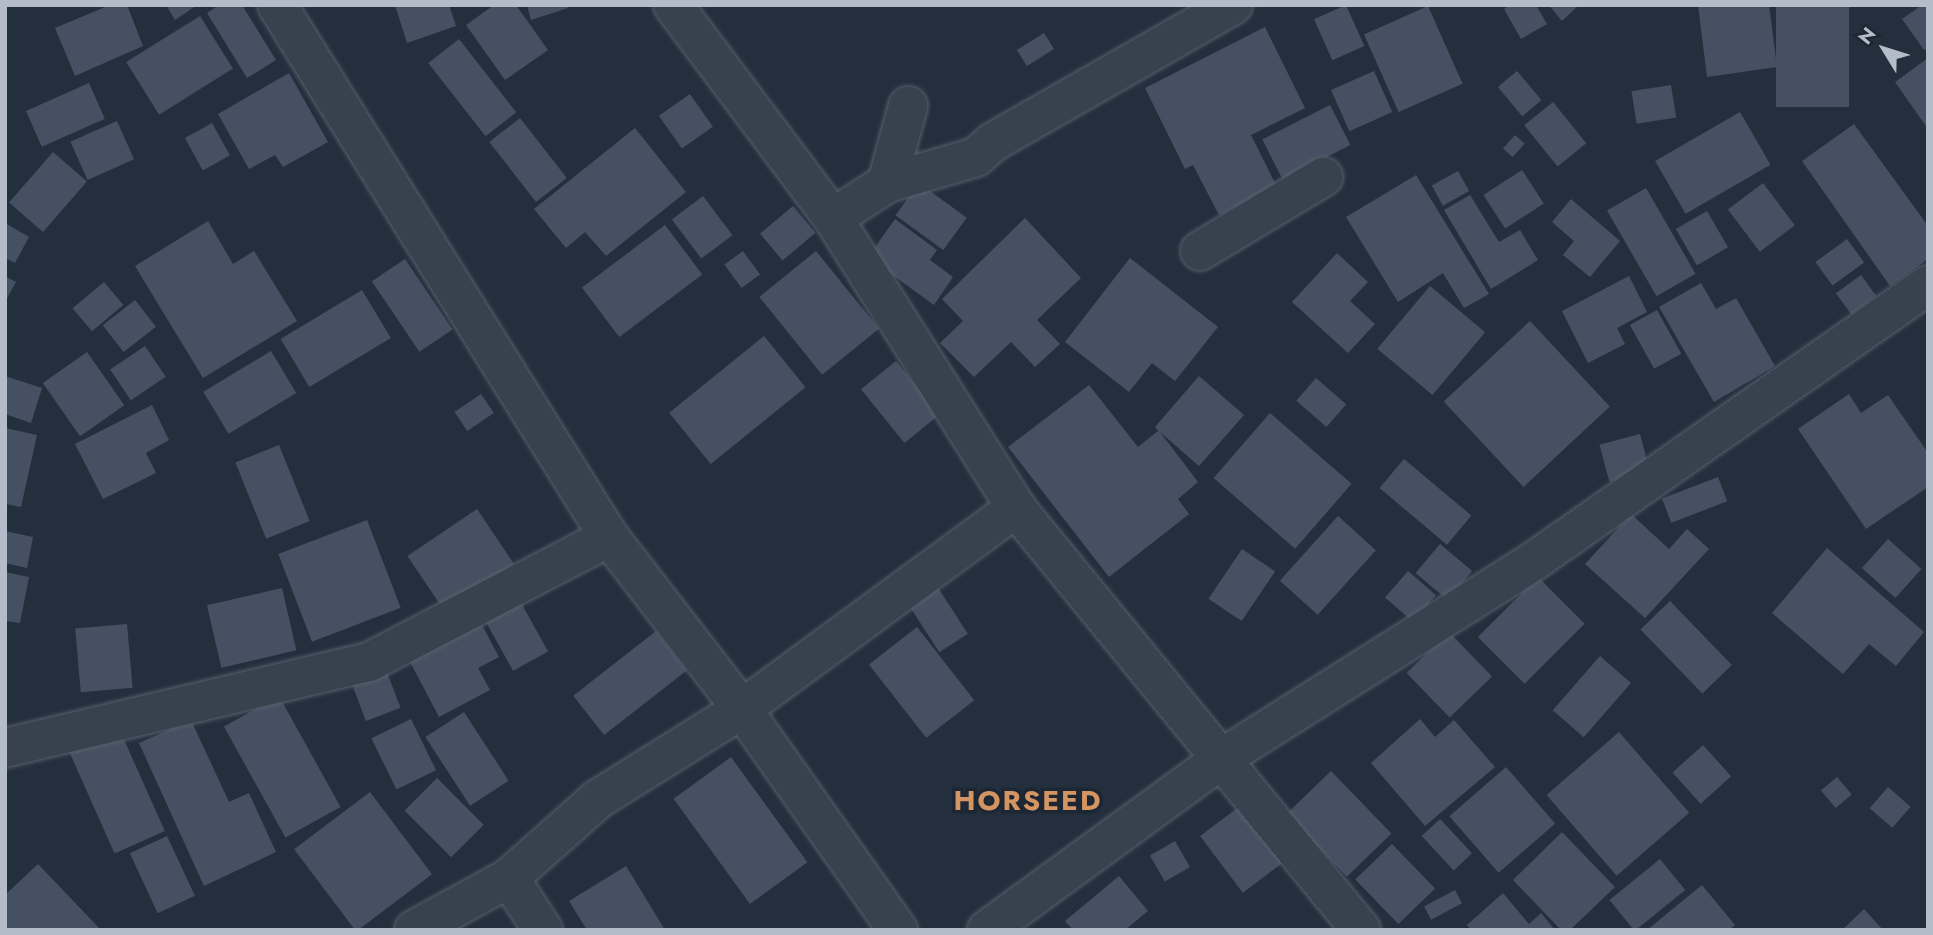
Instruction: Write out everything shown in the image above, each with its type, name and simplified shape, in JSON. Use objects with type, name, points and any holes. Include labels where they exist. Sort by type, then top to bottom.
[{"type":"street","points":[[277,5],[609,537],[742,709],[898,930]]},
{"type":"street","points":[[673,5],[833,218],[1016,508],[1224,757],[1362,930]]},
{"type":"street","points":[[833,218],[887,183],[976,157],[1004,135],[1233,5]]},
{"type":"street","points":[[887,183],[908,106]]},
{"type":"street","points":[[1200,251],[1322,177]]},
{"type":"street","points":[[987,930],[1224,757],[1534,561],[1928,285]]},
{"type":"street","points":[[414,930],[509,878],[598,799],[742,709],[1016,508]]},
{"type":"street","points":[[5,748],[369,662],[609,537]]},
{"type":"street","points":[[509,878],[543,930]]},
{"type":"building","points":[[110,5],[127,5],[143,46],[75,76],[55,28]]},
{"type":"building","points":[[166,5],[197,5],[175,20]]},
{"type":"building","points":[[219,5],[242,5],[276,60],[247,78],[207,13]]},
{"type":"building","points":[[395,5],[449,5],[456,26],[407,43]]},
{"type":"building","points":[[494,5],[516,5],[548,50],[505,80],[466,25]]},
{"type":"building","points":[[527,5],[567,5],[568,8],[531,20]]},
{"type":"building","points":[[1346,5],[1364,46],[1332,60],[1314,19]]},
{"type":"building","points":[[1510,5],[1536,5],[1547,24],[1521,39],[1504,9]]},
{"type":"building","points":[[1549,5],[1579,5],[1562,21]]},
{"type":"building","points":[[1698,5],[1769,5],[1777,67],[1707,77]]},
{"type":"building","points":[[1776,5],[1849,5],[1849,107],[1776,107]]},
{"type":"building","points":[[1922,5],[1928,5],[1928,48],[1924,50],[1902,19]]},
{"type":"building","points":[[1428,6],[1463,84],[1399,112],[1364,34]]},
{"type":"building","points":[[200,16],[233,69],[159,115],[126,62]]},
{"type":"building","points":[[1265,27],[1305,108],[1251,135],[1277,187],[1219,215],[1193,165],[1185,169],[1145,88]]},
{"type":"building","points":[[1044,33],[1054,49],[1027,66],[1017,50]]},
{"type":"building","points":[[459,39],[516,112],[486,136],[428,63]]},
{"type":"building","points":[[1928,58],[1928,129],[1895,82]]},
{"type":"building","points":[[1374,71],[1392,112],[1349,131],[1331,90]]},
{"type":"building","points":[[1517,71],[1541,100],[1522,116],[1498,87]]},
{"type":"building","points":[[289,73],[328,142],[283,167],[275,155],[249,169],[218,114]]},
{"type":"building","points":[[89,83],[105,119],[42,147],[26,111]]},
{"type":"building","points":[[1671,85],[1676,118],[1637,124],[1631,91]]},
{"type":"building","points":[[690,94],[713,127],[682,149],[659,116]]},
{"type":"building","points":[[1553,102],[1586,143],[1558,166],[1524,125]]},
{"type":"building","points":[[1330,105],[1350,145],[1283,180],[1262,140]]},
{"type":"building","points":[[1740,112],[1770,165],[1686,214],[1655,161]]},
{"type":"building","points":[[520,118],[567,178],[536,202],[489,142]]},
{"type":"building","points":[[117,121],[134,159],[87,180],[70,142]]},
{"type":"building","points":[[212,123],[230,155],[203,170],[185,138]]},
{"type":"building","points":[[1854,124],[1928,226],[1928,259],[1890,286],[1802,161]]},
{"type":"building","points":[[635,128],[686,192],[606,256],[585,232],[566,248],[534,209]]},
{"type":"building","points":[[1515,135],[1525,144],[1513,157],[1503,148]]},
{"type":"building","points":[[53,152],[87,182],[43,232],[9,203]]},
{"type":"building","points":[[1522,170],[1544,204],[1505,229],[1483,195]]},
{"type":"building","points":[[1458,171],[1469,191],[1443,206],[1432,186]]},
{"type":"building","points":[[1416,175],[1489,294],[1464,308],[1443,273],[1398,302],[1346,217]]},
{"type":"building","points":[[919,183],[967,218],[943,250],[895,215]]},
{"type":"building","points":[[1763,183],[1795,225],[1760,252],[1728,209]]},
{"type":"building","points":[[1646,188],[1696,274],[1657,296],[1607,210]]},
{"type":"building","points":[[1470,195],[1499,242],[1520,230],[1538,260],[1491,289],[1444,210]]},
{"type":"building","points":[[703,196],[732,235],[701,259],[672,219]]},
{"type":"building","points":[[1571,199],[1620,241],[1590,277],[1563,255],[1574,241],[1552,222]]},
{"type":"building","points":[[793,206],[815,233],[783,260],[760,234]]},
{"type":"building","points":[[1707,211],[1728,247],[1697,265],[1676,229]]},
{"type":"building","points":[[1025,218],[1081,278],[1037,320],[1060,344],[1035,367],[1011,342],[974,377],[940,343],[963,321],[942,299]]},
{"type":"building","points":[[895,219],[937,250],[930,260],[953,277],[934,305],[868,257]]},
{"type":"building","points":[[208,221],[233,264],[254,251],[297,321],[203,378],[135,266]]},
{"type":"building","points":[[5,223],[29,237],[15,263],[5,258]]},
{"type":"building","points":[[665,225],[702,275],[619,337],[582,288]]},
{"type":"building","points":[[1847,239],[1864,262],[1832,285],[1815,262]]},
{"type":"building","points":[[743,251],[760,274],[741,288],[724,265]]},
{"type":"building","points":[[816,251],[879,329],[822,375],[759,297]]},
{"type":"building","points":[[1337,253],[1368,282],[1350,301],[1375,324],[1348,353],[1292,302]]},
{"type":"building","points":[[1130,258],[1218,327],[1175,381],[1152,363],[1129,392],[1065,342]]},
{"type":"building","points":[[405,259],[453,329],[419,352],[372,281]]},
{"type":"building","points":[[1861,275],[1876,296],[1851,314],[1836,293]]},
{"type":"building","points":[[5,276],[16,282],[5,302]]},
{"type":"building","points":[[1629,276],[1647,312],[1617,328],[1625,344],[1588,363],[1562,311]]},
{"type":"building","points":[[104,282],[123,305],[92,331],[73,308]]},
{"type":"building","points":[[1701,283],[1716,309],[1736,298],[1775,366],[1714,402],[1659,307]]},
{"type":"building","points":[[1430,286],[1485,332],[1432,395],[1377,349]]},
{"type":"building","points":[[362,290],[391,338],[309,387],[281,339]]},
{"type":"building","points":[[135,300],[156,327],[124,352],[103,325]]},
{"type":"building","points":[[1657,310],[1681,354],[1654,369],[1630,325]]},
{"type":"building","points":[[1530,321],[1610,407],[1523,487],[1444,401]]},
{"type":"building","points":[[764,336],[806,387],[711,464],[669,413]]},
{"type":"building","points":[[145,346],[166,377],[131,400],[110,369]]},
{"type":"building","points":[[271,351],[296,393],[229,434],[203,392]]},
{"type":"building","points":[[87,352],[124,405],[80,436],[43,383]]},
{"type":"building","points":[[896,361],[939,415],[904,443],[861,389]]},
{"type":"building","points":[[5,376],[42,388],[31,423],[5,414]]},
{"type":"building","points":[[1199,376],[1244,415],[1199,466],[1160,432],[1198,482],[1178,499],[1189,514],[1109,577],[1008,447],[1089,385],[1138,447],[1158,431],[1155,427]]},
{"type":"building","points":[[1316,378],[1346,404],[1327,427],[1296,401]]},
{"type":"building","points":[[481,394],[494,413],[467,431],[454,412]]},
{"type":"building","points":[[1849,394],[1861,413],[1888,395],[1928,453],[1928,487],[1866,529],[1798,429]]},
{"type":"building","points":[[152,405],[169,440],[146,453],[156,473],[103,499],[75,444]]},
{"type":"building","points":[[1270,413],[1352,484],[1295,549],[1214,478]]},
{"type":"building","points":[[5,428],[37,435],[21,507],[5,504]]},
{"type":"building","points":[[1640,434],[1650,471],[1609,482],[1599,445]]},
{"type":"building","points":[[279,445],[310,521],[266,539],[235,463]]},
{"type":"building","points":[[1404,459],[1471,516],[1447,545],[1380,488]]},
{"type":"building","points":[[1718,477],[1727,501],[1671,523],[1662,499]]},
{"type":"building","points":[[477,509],[514,564],[444,611],[407,556]]},
{"type":"building","points":[[1631,514],[1669,549],[1687,529],[1709,549],[1645,618],[1585,564]]},
{"type":"building","points":[[1338,516],[1376,550],[1318,615],[1280,581]]},
{"type":"building","points":[[367,520],[401,608],[312,642],[278,554]]},
{"type":"building","points":[[5,531],[33,537],[27,568],[5,563]]},
{"type":"building","points":[[1888,539],[1921,569],[1895,598],[1862,568]]},
{"type":"building","points":[[1440,544],[1472,571],[1448,600],[1416,573]]},
{"type":"building","points":[[1827,548],[1924,632],[1896,666],[1869,644],[1843,674],[1772,613]]},
{"type":"building","points":[[1242,549],[1275,571],[1242,621],[1208,599]]},
{"type":"building","points":[[1408,571],[1436,595],[1413,622],[1385,597]]},
{"type":"building","points":[[5,572],[29,577],[20,623],[5,621]]},
{"type":"building","points":[[1538,577],[1585,624],[1525,684],[1478,637]]},
{"type":"building","points":[[933,580],[968,634],[939,652],[904,599]]},
{"type":"building","points":[[282,588],[296,650],[221,668],[207,605]]},
{"type":"building","points":[[519,599],[548,651],[513,671],[484,618]]},
{"type":"building","points":[[1670,601],[1732,665],[1702,694],[1641,629]]},
{"type":"building","points":[[480,621],[499,657],[478,668],[490,690],[439,717],[409,660]]},
{"type":"building","points":[[127,624],[133,688],[81,692],[75,629]]},
{"type":"building","points":[[917,627],[974,700],[926,738],[869,665]]},
{"type":"building","points":[[656,631],[687,670],[604,735],[573,696]]},
{"type":"building","points":[[1449,632],[1492,677],[1450,718],[1407,673]]},
{"type":"building","points":[[1600,656],[1631,683],[1584,737],[1553,710]]},
{"type":"building","points":[[383,662],[401,708],[366,721],[348,675]]},
{"type":"building","points":[[279,696],[341,807],[285,838],[224,727]]},
{"type":"building","points":[[464,712],[509,781],[470,806],[425,737]]},
{"type":"building","points":[[411,719],[436,770],[396,790],[371,738]]},
{"type":"building","points":[[1420,719],[1435,737],[1454,720],[1495,767],[1425,826],[1371,763]]},
{"type":"building","points":[[191,720],[229,802],[249,793],[276,852],[204,886],[139,743]]},
{"type":"building","points":[[118,726],[165,831],[115,853],[68,748]]},
{"type":"building","points":[[1619,732],[1689,813],[1617,876],[1547,795]]},
{"type":"building","points":[[1703,745],[1731,776],[1701,804],[1673,772]]},
{"type":"building","points":[[731,757],[807,862],[750,904],[674,799]]},
{"type":"building","points":[[1506,767],[1555,824],[1499,873],[1449,816]]},
{"type":"building","points":[[1331,771],[1391,834],[1347,877],[1286,814]]},
{"type":"building","points":[[1837,777],[1852,795],[1836,808],[1821,790]]},
{"type":"building","points":[[437,778],[484,825],[451,857],[404,811]]},
{"type":"building","points":[[1888,787],[1911,807],[1892,828],[1870,808]]},
{"type":"building","points":[[370,792],[432,874],[355,930],[294,849]]},
{"type":"building","points":[[1248,800],[1291,857],[1243,893],[1200,836]]},
{"type":"building","points":[[1440,819],[1472,853],[1454,870],[1422,836]]},
{"type":"building","points":[[1562,832],[1615,887],[1570,930],[1561,930],[1513,880]]},
{"type":"building","points":[[167,836],[195,896],[158,913],[130,853]]},
{"type":"building","points":[[1175,841],[1190,867],[1165,881],[1150,855]]},
{"type":"building","points":[[1392,844],[1435,889],[1398,924],[1355,879]]},
{"type":"building","points":[[1660,859],[1685,890],[1636,930],[1609,900]]},
{"type":"building","points":[[38,864],[101,930],[5,930],[5,895]]},
{"type":"building","points":[[626,866],[665,930],[587,930],[569,901]]},
{"type":"building","points":[[1119,876],[1148,911],[1125,930],[1073,930],[1065,921]]},
{"type":"building","points":[[1702,885],[1735,925],[1729,930],[1647,930]]},
{"type":"building","points":[[1455,890],[1462,903],[1431,920],[1424,906]]},
{"type":"building","points":[[1503,893],[1529,924],[1541,913],[1555,930],[1471,930],[1467,925]]},
{"type":"building","points":[[1864,909],[1883,930],[1842,930]]},
{"type":"district","name":"HORSEED","points":[[1028,801]]}]
